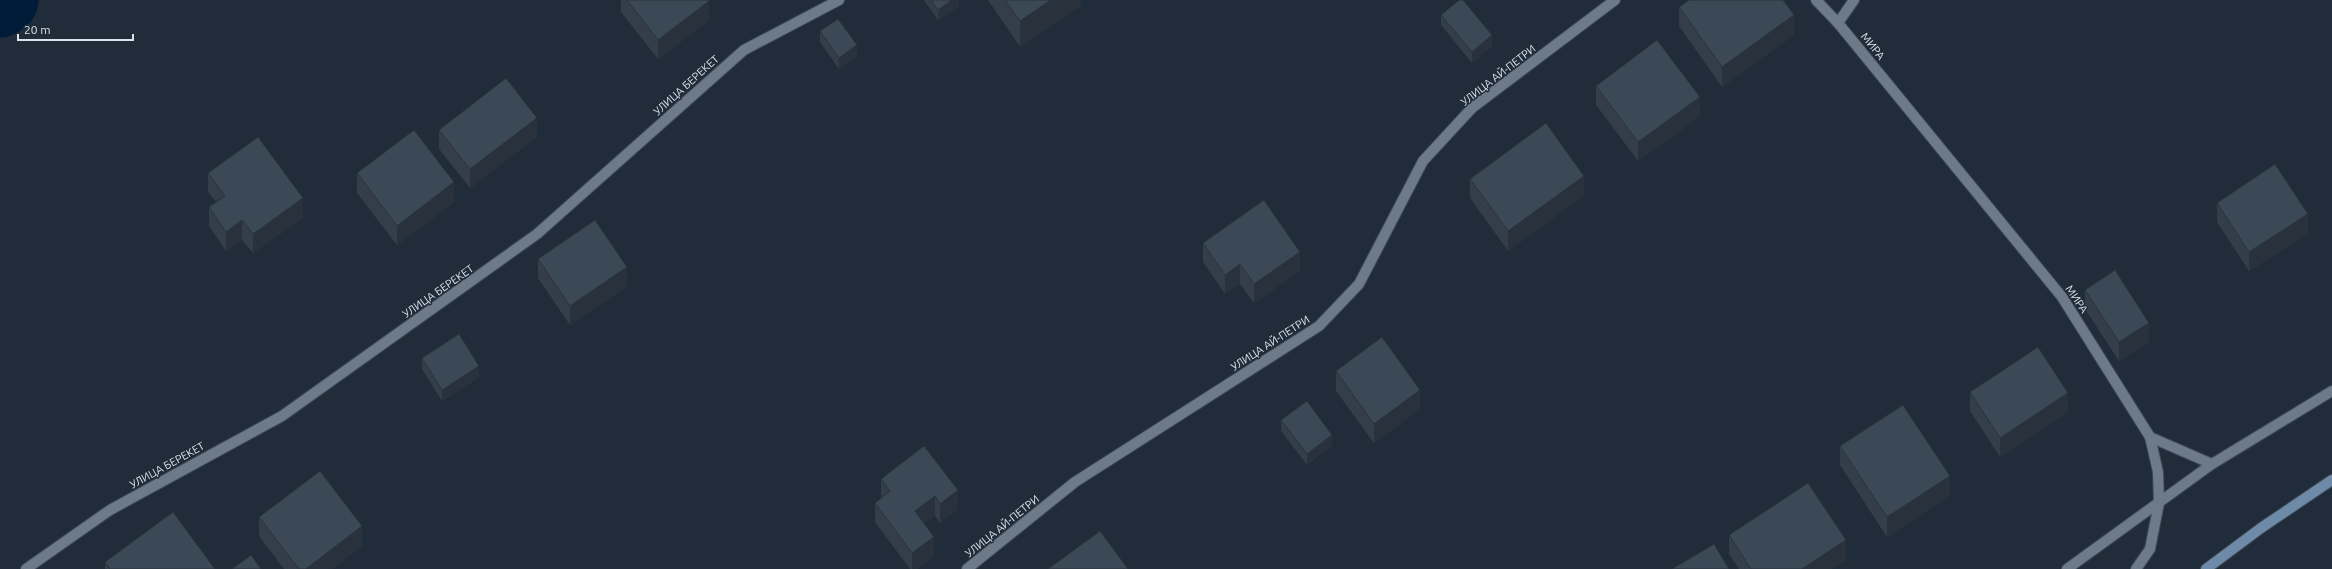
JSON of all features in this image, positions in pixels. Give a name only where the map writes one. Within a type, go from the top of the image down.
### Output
[{"type":"main road","points":[[2206,569],[2261,528],[2332,480]]},
{"type":"street","name":"УЛИЦА БЕРЕКЕТ","points":[[26,569],[110,510],[282,416],[537,234],[744,50],[839,0]]},
{"type":"street","name":"УЛИЦА АЙ-ПЕТРИ","points":[[967,569],[1075,482],[1319,326],[1359,284],[1423,161],[1472,108],[1615,0]]},
{"type":"street","points":[[1816,0],[1838,23]]},
{"type":"street","points":[[1825,0],[1838,23]]},
{"type":"street","points":[[1838,23],[1854,0]]},
{"type":"street","name":"МИРА","points":[[1838,23],[2062,297],[2150,438],[2158,472],[2159,503],[2150,549],[2136,569]]},
{"type":"street","points":[[2067,569],[2212,464],[2332,391]]},
{"type":"street","points":[[2150,438],[2212,464]]},
{"type":"building","points":[[627,0],[708,0],[709,1],[658,40]]},
{"type":"building","points":[[931,0],[952,0],[938,10]]},
{"type":"building","points":[[1005,0],[1051,0],[1020,21]]},
{"type":"building","points":[[1459,0],[1463,0],[1492,35],[1472,52],[1441,15]]},
{"type":"building","points":[[1689,0],[1783,0],[1794,15],[1722,67],[1679,7]]},
{"type":"building","points":[[838,19],[857,45],[839,58],[820,31]]},
{"type":"building","points":[[1657,40],[1700,97],[1638,142],[1596,86]]},
{"type":"building","points":[[506,78],[537,118],[470,169],[439,130]]},
{"type":"building","points":[[1546,123],[1584,176],[1508,231],[1470,179]]},
{"type":"building","points":[[414,130],[454,182],[397,226],[357,173]]},
{"type":"building","points":[[258,137],[303,198],[253,234],[242,220],[226,232],[209,207],[225,196],[208,173]]},
{"type":"building","points":[[2275,164],[2308,214],[2249,252],[2217,203]]},
{"type":"building","points":[[1264,200],[1300,252],[1254,284],[1240,264],[1225,275],[1203,243]]},
{"type":"building","points":[[595,220],[627,267],[570,306],[538,259]]},
{"type":"building","points":[[2115,270],[2149,323],[2119,342],[2085,290]]},
{"type":"building","points":[[459,334],[479,366],[442,390],[422,358]]},
{"type":"building","points":[[1382,337],[1420,390],[1374,424],[1336,371]]},
{"type":"building","points":[[2038,347],[2068,393],[2000,438],[1970,392]]},
{"type":"building","points":[[1307,401],[1332,435],[1307,454],[1281,420]]},
{"type":"building","points":[[1903,405],[1950,476],[1887,517],[1840,446]]},
{"type":"building","points":[[924,446],[958,490],[940,504],[935,496],[915,511],[934,537],[912,553],[875,503],[890,491],[881,479]]},
{"type":"building","points":[[320,471],[362,526],[306,569],[299,569],[259,517]]},
{"type":"building","points":[[1808,483],[1846,540],[1802,569],[1751,569],[1729,535]]},
{"type":"building","points":[[173,512],[215,569],[110,569],[105,562]]},
{"type":"building","points":[[1100,531],[1128,569],[1048,569]]},
{"type":"building","points":[[1714,544],[1729,569],[1672,569]]},
{"type":"building","points":[[251,555],[261,569],[232,569]]},
{"type":"waterway","points":[[0,3],[4,0]]}]
